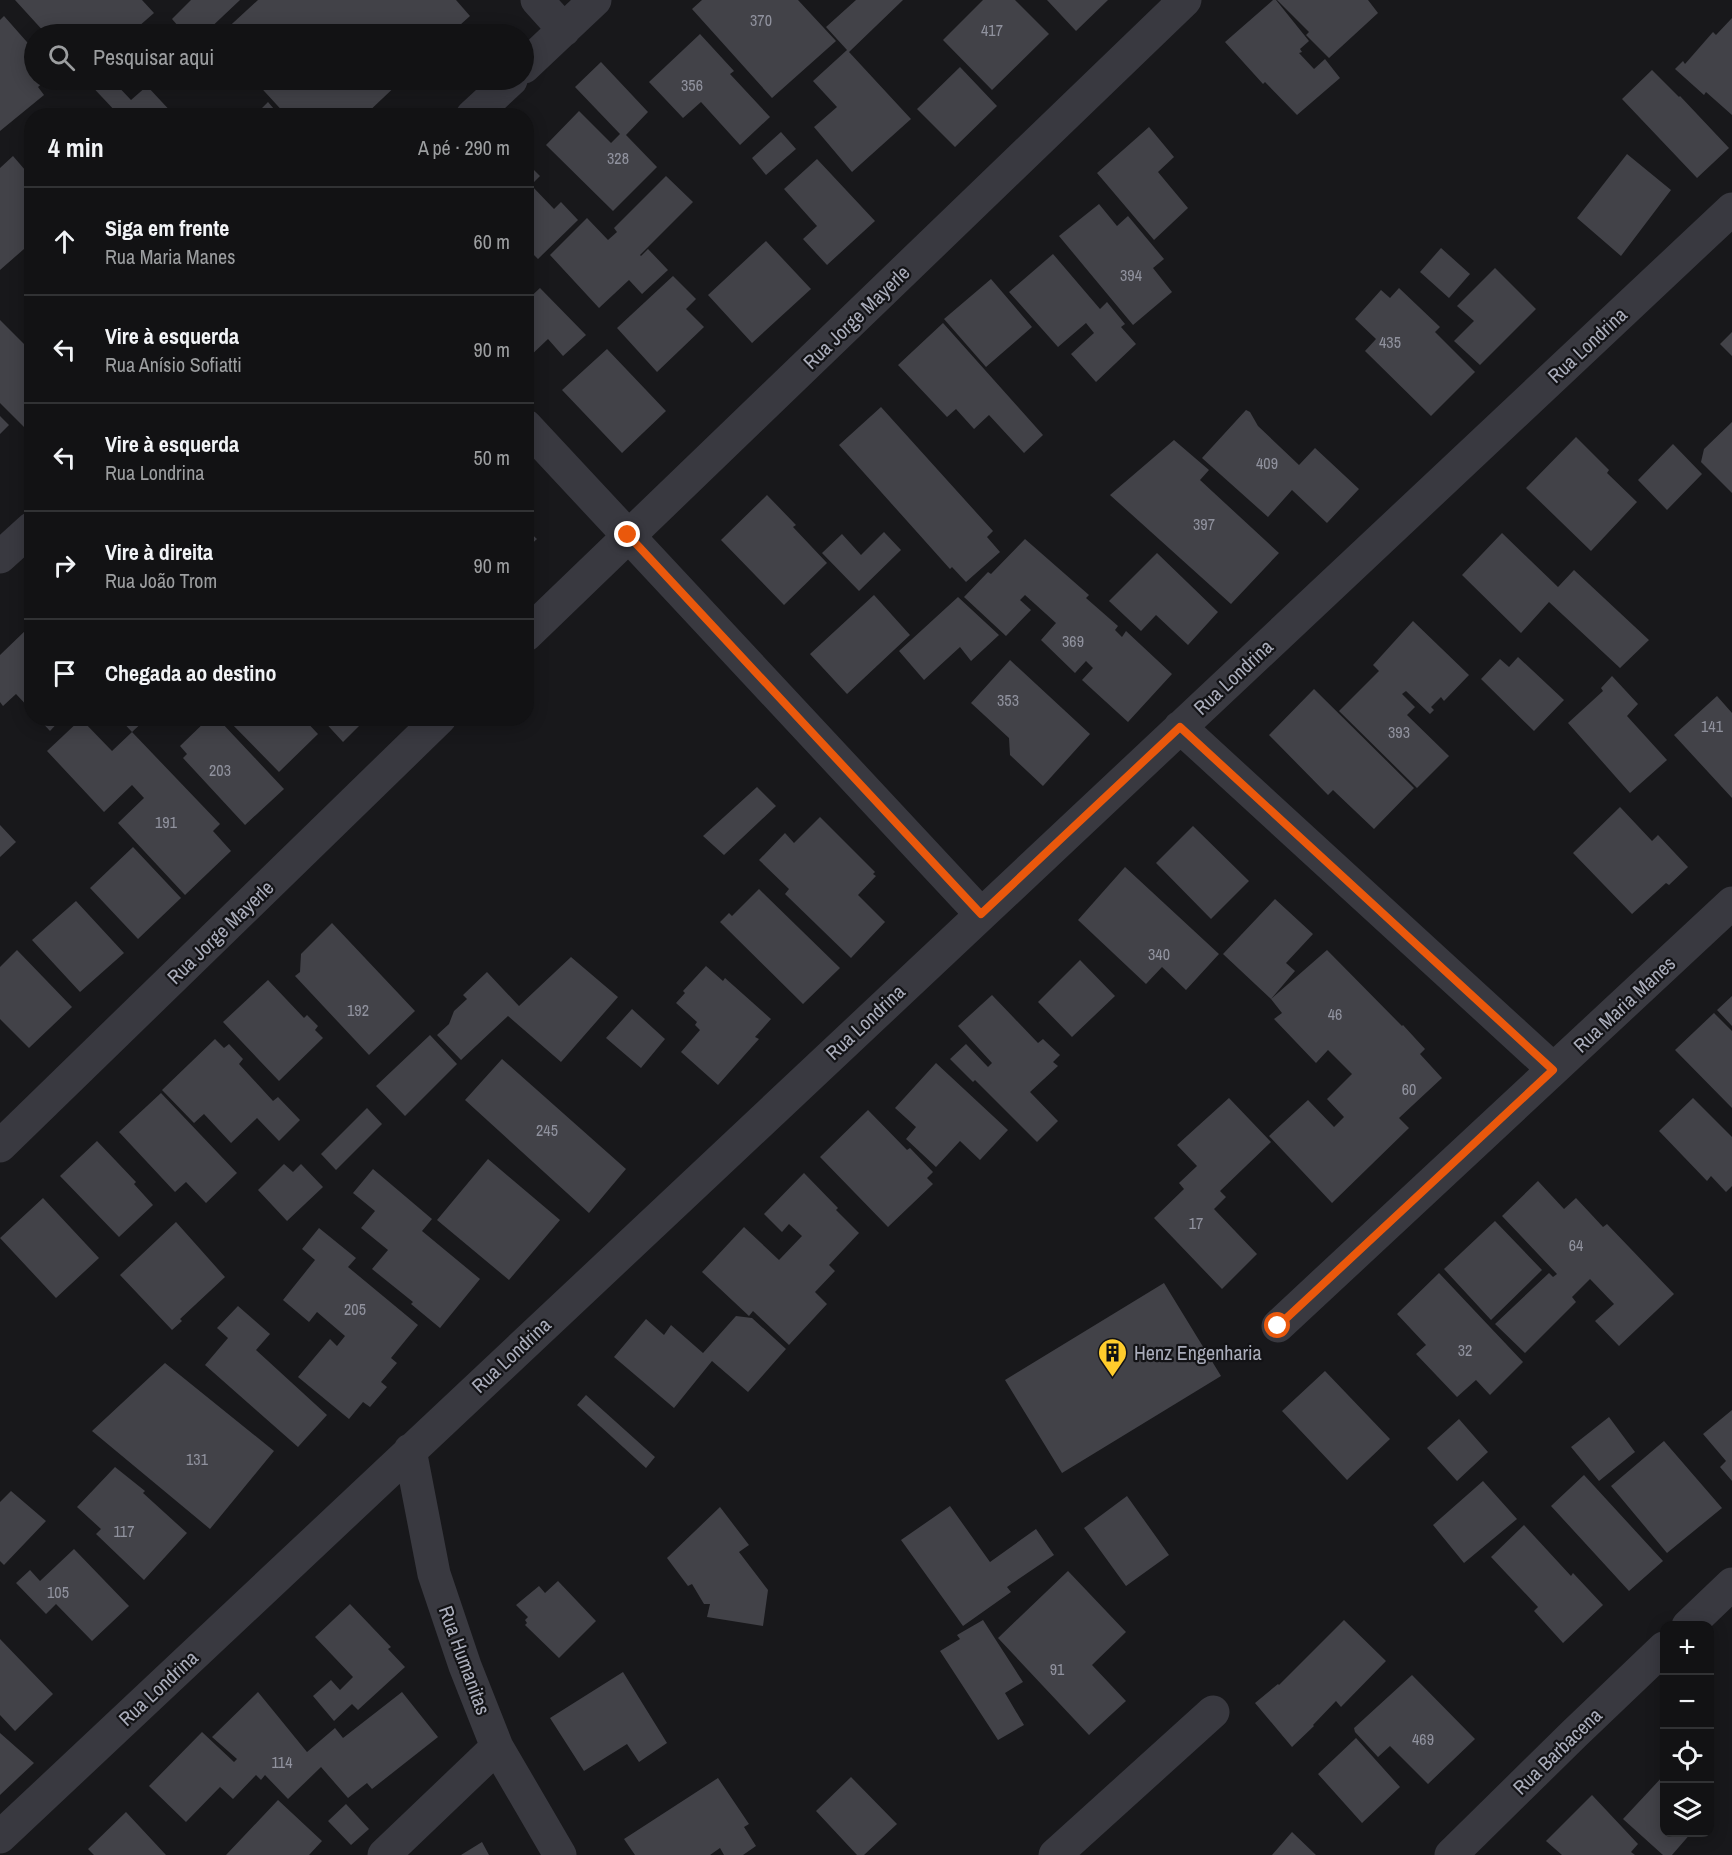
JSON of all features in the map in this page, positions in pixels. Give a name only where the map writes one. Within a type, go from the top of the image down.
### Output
[{"type":"street","points":[[537,0],[564,30]]},
{"type":"street","points":[[534,58],[595,0]]},
{"type":"street","name":"Rua Jorge Mayerle","points":[[534,626],[1185,0]]},
{"type":"street","points":[[481,108],[500,90]]},
{"type":"street","name":"Rua Londrina","points":[[0,1837],[1732,208]]},
{"type":"street","points":[[534,435],[981,914]]},
{"type":"street","points":[[0,557],[24,535]]},
{"type":"street","name":"Rua Jorge Mayerle","points":[[0,1146],[432,726]]},
{"type":"street","points":[[1180,727],[1553,1070]]},
{"type":"street","name":"Rua Maria Manes","points":[[1278,1326],[1732,903]]},
{"type":"street","name":"Rua Humanitas","points":[[410,1450],[434,1574],[465,1666],[497,1747],[560,1855]]},
{"type":"street","points":[[1693,1621],[1732,1584]]},
{"type":"street","name":"Rua Barbacena","points":[[1451,1855],[1660,1653]]},
{"type":"street","points":[[1055,1855],[1213,1712]]},
{"type":"street","points":[[384,1855],[497,1747]]},
{"type":"building","points":[[15,0],[142,0],[154,13],[141,24],[37,24]]},
{"type":"building","points":[[191,0],[240,0],[215,24],[176,24],[172,19]]},
{"type":"building","points":[[258,0],[456,0],[470,16],[461,24],[232,24]]},
{"type":"building","points":[[702,0],[798,0],[836,41],[772,98],[692,9]]},
{"type":"building","points":[[856,0],[903,0],[849,52],[911,119],[852,172],[814,127],[837,107],[813,81],[847,50],[826,27]]},
{"type":"building","points":[[983,0],[1015,0],[1049,34],[992,90],[943,40]]},
{"type":"building","points":[[1047,0],[1108,0],[1076,31]]},
{"type":"building","points":[[1273,0],[1276,0],[1309,41],[1299,53],[1314,69],[1325,59],[1340,78],[1297,115],[1265,82],[1263,84],[1225,42]]},
{"type":"building","points":[[1277,0],[1368,0],[1378,13],[1329,58],[1306,35],[1309,32]]},
{"type":"building","points":[[4,16],[24,39],[24,90],[40,90],[44,95],[28,108],[24,108],[24,111],[0,131],[0,20]]},
{"type":"building","points":[[1732,18],[1732,115],[1706,92],[1704,95],[1675,69],[1683,61],[1685,64],[1713,32],[1716,35]]},
{"type":"building","points":[[700,34],[734,71],[730,74],[770,117],[740,145],[701,102],[683,118],[649,82]]},
{"type":"building","points":[[601,62],[648,112],[626,135],[657,167],[613,211],[546,145],[579,111],[611,143],[620,134],[575,87]]},
{"type":"building","points":[[960,67],[997,106],[955,147],[917,109]]},
{"type":"building","points":[[1652,70],[1729,148],[1697,178],[1622,99]]},
{"type":"building","points":[[95,90],[122,90],[131,100],[142,90],[151,90],[168,108],[112,108]]},
{"type":"building","points":[[263,90],[391,90],[372,108],[280,108]]},
{"type":"building","points":[[268,102],[273,108],[262,108]]},
{"type":"building","points":[[1149,127],[1174,157],[1158,172],[1188,208],[1154,240],[1097,173]]},
{"type":"building","points":[[781,132],[796,149],[766,175],[752,158]]},
{"type":"building","points":[[1627,154],[1671,190],[1621,256],[1577,218]]},
{"type":"building","points":[[13,156],[24,169],[24,249],[0,270],[0,168]]},
{"type":"building","points":[[817,159],[875,221],[827,265],[803,239],[817,226],[784,189]]},
{"type":"building","points":[[534,170],[540,176],[534,182]]},
{"type":"building","points":[[666,176],[693,202],[640,255],[648,249],[668,270],[642,294],[629,280],[599,308],[550,255],[587,218],[608,240],[617,232],[614,228]]},
{"type":"building","points":[[534,188],[554,209],[561,202],[578,220],[538,259],[534,255]]},
{"type":"building","points":[[1099,204],[1117,226],[1128,216],[1164,259],[1153,268],[1172,292],[1133,325],[1059,236]]},
{"type":"building","points":[[766,241],[811,289],[752,343],[708,295]]},
{"type":"building","points":[[1441,248],[1470,274],[1449,298],[1420,272]]},
{"type":"building","points":[[1053,254],[1100,309],[1107,302],[1125,324],[1121,327],[1136,344],[1096,382],[1071,354],[1094,333],[1086,323],[1058,347],[1009,292]]},
{"type":"building","points":[[1495,268],[1536,309],[1480,365],[1454,341],[1474,321],[1457,306]]},
{"type":"building","points":[[673,276],[696,299],[686,309],[704,327],[657,372],[617,328]]},
{"type":"building","points":[[991,279],[1032,327],[986,367],[944,319]]},
{"type":"building","points":[[540,288],[586,335],[563,356],[548,339],[534,352],[534,294]]},
{"type":"building","points":[[1399,288],[1440,327],[1435,332],[1475,372],[1431,416],[1365,351],[1376,339],[1355,319],[1381,290],[1390,298]]},
{"type":"building","points":[[0,320],[24,344],[24,427],[0,403]]},
{"type":"building","points":[[943,323],[1043,435],[1024,453],[989,415],[974,429],[956,409],[947,417],[898,365]]},
{"type":"building","points":[[1732,332],[1732,356],[1720,344]]},
{"type":"building","points":[[607,349],[666,411],[622,453],[562,390]]},
{"type":"building","points":[[881,407],[993,531],[987,537],[1000,552],[966,582],[952,567],[950,569],[839,445]]},
{"type":"building","points":[[1246,410],[1250,412],[1258,426],[1299,465],[1315,448],[1359,489],[1327,523],[1292,490],[1268,517],[1202,458]]},
{"type":"building","points":[[0,416],[9,425],[0,434]]},
{"type":"building","points":[[1732,422],[1732,493],[1701,462],[1704,449]]},
{"type":"building","points":[[1576,437],[1609,470],[1607,473],[1637,502],[1591,551],[1526,488]]},
{"type":"building","points":[[1174,440],[1209,470],[1200,480],[1279,553],[1231,604],[1110,495]]},
{"type":"building","points":[[1673,444],[1702,474],[1667,510],[1638,480]]},
{"type":"building","points":[[767,495],[796,525],[793,527],[827,563],[784,605],[721,540]]},
{"type":"building","points":[[884,532],[901,550],[859,591],[822,553],[842,534],[861,555]]},
{"type":"building","points":[[1502,533],[1558,587],[1574,570],[1649,640],[1620,668],[1549,602],[1521,633],[1462,575]]},
{"type":"building","points":[[1025,539],[1089,595],[1086,598],[1118,626],[1115,630],[1122,637],[1126,631],[1172,674],[1128,722],[1082,680],[1093,668],[1086,661],[1075,673],[1041,640],[1056,623],[1025,595],[1020,600],[1031,610],[1006,636],[964,597],[988,572],[991,574]]},
{"type":"building","points":[[1157,553],[1218,612],[1188,645],[1156,615],[1141,631],[1109,601]]},
{"type":"building","points":[[874,595],[910,635],[847,694],[810,654]]},
{"type":"building","points":[[958,597],[999,635],[971,661],[960,647],[924,680],[899,651]]},
{"type":"building","points":[[1413,621],[1469,675],[1444,701],[1441,697],[1431,707],[1434,710],[1430,714],[1406,691],[1402,694],[1415,707],[1407,715],[1449,756],[1417,788],[1339,711],[1379,671],[1373,665]]},
{"type":"building","points":[[24,632],[24,702],[16,694],[3,706],[0,702],[0,655]]},
{"type":"building","points":[[1518,657],[1564,700],[1534,731],[1481,679],[1500,659],[1509,667]]},
{"type":"building","points":[[1010,660],[1090,734],[1043,786],[1010,755],[1009,738],[971,703]]},
{"type":"building","points":[[1612,676],[1638,704],[1627,716],[1667,760],[1630,793],[1568,723],[1603,691],[1601,688]]},
{"type":"building","points":[[1314,689],[1414,788],[1374,829],[1333,790],[1328,795],[1269,735]]},
{"type":"building","points":[[1717,696],[1732,713],[1732,798],[1674,735]]},
{"type":"building","points":[[45,726],[55,726],[50,731]]},
{"type":"building","points":[[74,726],[88,726],[112,751],[132,732],[220,824],[213,831],[231,851],[185,895],[118,823],[144,798],[132,785],[104,812],[47,751]]},
{"type":"building","points":[[126,726],[138,726],[132,732]]},
{"type":"building","points":[[201,726],[225,726],[284,789],[245,825],[183,758],[187,754],[180,746]]},
{"type":"building","points":[[234,726],[310,726],[318,734],[279,772]]},
{"type":"building","points":[[328,726],[359,726],[343,742]]},
{"type":"building","points":[[757,787],[776,806],[724,855],[703,836]]},
{"type":"building","points":[[1620,807],[1652,841],[1658,835],[1688,867],[1669,885],[1666,883],[1632,914],[1573,853]]},
{"type":"building","points":[[820,817],[875,872],[873,874],[876,876],[858,895],[885,922],[851,958],[785,894],[789,889],[759,860],[785,833],[794,843]]},
{"type":"building","points":[[0,825],[16,842],[0,857]]},
{"type":"building","points":[[1193,826],[1249,881],[1211,919],[1156,863]]},
{"type":"building","points":[[133,847],[181,898],[138,939],[90,888]]},
{"type":"building","points":[[1125,867],[1219,954],[1186,990],[1162,967],[1146,984],[1078,920]]},
{"type":"building","points":[[759,889],[840,968],[803,1004],[720,922],[729,913],[732,916]]},
{"type":"building","points":[[1275,899],[1313,934],[1286,963],[1295,971],[1271,999],[1223,954]]},
{"type":"building","points":[[76,901],[124,953],[80,992],[32,940]]},
{"type":"building","points":[[332,923],[415,1011],[369,1055],[295,976],[300,972],[301,954]]},
{"type":"building","points":[[17,950],[72,1007],[29,1048],[0,1019],[0,967]]},
{"type":"building","points":[[1327,950],[1425,1049],[1420,1054],[1442,1078],[1399,1118],[1409,1128],[1332,1203],[1269,1136],[1308,1100],[1334,1127],[1344,1117],[1327,1099],[1352,1074],[1328,1050],[1316,1063],[1274,1019],[1282,1013],[1271,999]]},
{"type":"building","points":[[571,957],[618,997],[561,1062],[508,1016],[461,1060],[437,1035],[449,1024],[454,1011],[467,999],[463,995],[487,972],[519,1006]]},
{"type":"building","points":[[1080,960],[1115,996],[1072,1037],[1038,1002]]},
{"type":"building","points":[[706,966],[723,981],[725,978],[771,1019],[755,1037],[759,1039],[718,1085],[681,1052],[700,1030],[695,1025],[697,1022],[676,1003],[685,993],[683,991]]},
{"type":"building","points":[[268,980],[304,1018],[307,1015],[318,1026],[315,1030],[323,1038],[279,1081],[223,1022]]},
{"type":"building","points":[[992,995],[1038,1043],[1043,1039],[1060,1055],[1053,1062],[1058,1066],[1030,1092],[1058,1121],[1037,1142],[975,1080],[973,1082],[950,1059],[966,1044],[988,1067],[992,1063],[958,1026]]},
{"type":"building","points":[[1732,996],[1732,1026],[1717,1010]]},
{"type":"building","points":[[632,1009],[665,1039],[641,1068],[606,1038]]},
{"type":"building","points":[[1714,1013],[1732,1031],[1732,1108],[1675,1050]]},
{"type":"building","points":[[430,1035],[457,1064],[405,1116],[376,1086]]},
{"type":"building","points":[[215,1039],[224,1048],[229,1044],[243,1059],[239,1064],[273,1101],[278,1097],[300,1120],[279,1141],[257,1118],[231,1143],[204,1114],[194,1123],[162,1090]]},
{"type":"building","points":[[502,1059],[626,1169],[589,1213],[465,1100]]},
{"type":"building","points":[[936,1063],[1008,1130],[980,1160],[960,1141],[936,1167],[906,1139],[916,1127],[895,1108]]},
{"type":"building","points":[[161,1093],[237,1173],[206,1203],[186,1182],[175,1192],[119,1132]]},
{"type":"building","points":[[1229,1098],[1271,1142],[1220,1191],[1226,1197],[1214,1209],[1257,1254],[1222,1289],[1154,1218],[1184,1189],[1179,1183],[1197,1166],[1177,1145]]},
{"type":"building","points":[[1693,1098],[1732,1137],[1732,1186],[1726,1192],[1711,1176],[1707,1181],[1659,1131]]},
{"type":"building","points":[[367,1108],[382,1124],[336,1170],[321,1154]]},
{"type":"building","points":[[868,1110],[907,1150],[910,1148],[933,1172],[927,1178],[933,1184],[888,1227],[820,1157]]},
{"type":"building","points":[[97,1141],[136,1182],[134,1184],[153,1205],[119,1237],[60,1176]]},
{"type":"building","points":[[488,1159],[560,1220],[509,1280],[437,1220]]},
{"type":"building","points":[[284,1164],[293,1172],[301,1164],[323,1187],[287,1221],[258,1190]]},
{"type":"building","points":[[373,1169],[432,1219],[422,1231],[480,1279],[440,1328],[411,1304],[413,1302],[372,1269],[388,1250],[361,1228],[375,1211],[353,1193]]},
{"type":"building","points":[[804,1173],[859,1233],[829,1265],[835,1271],[815,1292],[827,1304],[789,1345],[753,1311],[749,1316],[702,1272],[744,1227],[779,1260],[802,1236],[789,1224],[782,1232],[764,1214]]},
{"type":"building","points":[[1538,1181],[1564,1209],[1576,1198],[1603,1227],[1607,1224],[1674,1294],[1619,1346],[1595,1321],[1614,1304],[1590,1279],[1572,1297],[1576,1302],[1525,1353],[1495,1324],[1549,1273],[1553,1277],[1557,1274],[1502,1216]]},
{"type":"building","points":[[43,1198],[99,1258],[56,1298],[0,1238]]},
{"type":"building","points":[[1495,1221],[1542,1270],[1491,1320],[1444,1269]]},
{"type":"building","points":[[176,1222],[225,1277],[180,1319],[182,1321],[172,1330],[120,1275]]},
{"type":"building","points":[[319,1228],[356,1258],[348,1267],[418,1325],[391,1358],[397,1363],[381,1382],[387,1387],[370,1407],[363,1402],[349,1419],[298,1377],[330,1339],[337,1346],[345,1336],[317,1312],[309,1322],[283,1300],[315,1260],[302,1249]]},
{"type":"building","points":[[1439,1273],[1523,1362],[1490,1395],[1476,1380],[1457,1397],[1416,1354],[1426,1345],[1397,1314]]},
{"type":"building","name":"Henz Engenharia","points":[[1164,1283],[1221,1376],[1062,1473],[1005,1380]]},
{"type":"building","points":[[238,1306],[270,1334],[256,1350],[327,1415],[298,1447],[205,1365],[228,1338],[217,1328]]},
{"type":"building","points":[[736,1316],[752,1318],[786,1349],[748,1392],[712,1361],[674,1408],[614,1357],[646,1319],[664,1335],[671,1325],[703,1353]]},
{"type":"building","points":[[165,1363],[274,1451],[210,1529],[92,1431]]},
{"type":"building","points":[[1325,1371],[1390,1439],[1347,1480],[1282,1411]]},
{"type":"building","points":[[586,1395],[655,1457],[646,1468],[577,1405]]},
{"type":"building","points":[[1732,1410],[1732,1481],[1720,1467],[1726,1461],[1703,1434]]},
{"type":"building","points":[[1609,1417],[1635,1452],[1599,1481],[1571,1447]]},
{"type":"building","points":[[1459,1419],[1488,1452],[1457,1481],[1427,1448]]},
{"type":"building","points":[[1664,1441],[1722,1508],[1667,1553],[1611,1486]]},
{"type":"building","points":[[115,1467],[145,1491],[143,1493],[187,1533],[144,1580],[96,1534],[101,1529],[77,1507]]},
{"type":"building","points":[[1584,1475],[1663,1561],[1629,1591],[1551,1506]]},
{"type":"building","points":[[1483,1481],[1517,1519],[1464,1563],[1433,1525]]},
{"type":"building","points":[[11,1491],[46,1521],[4,1565],[0,1561],[0,1502]]},
{"type":"building","points":[[1127,1496],[1169,1555],[1126,1586],[1084,1528]]},
{"type":"building","points":[[950,1506],[990,1562],[1036,1529],[1054,1555],[1007,1587],[1011,1592],[963,1626],[901,1540]]},
{"type":"building","points":[[720,1507],[749,1545],[739,1552],[768,1590],[763,1626],[707,1617],[710,1604],[704,1604],[692,1584],[688,1586],[667,1558]]},
{"type":"building","points":[[1524,1525],[1571,1576],[1573,1573],[1603,1605],[1563,1643],[1534,1611],[1538,1607],[1491,1557]]},
{"type":"building","points":[[74,1549],[129,1606],[92,1641],[56,1604],[46,1614],[16,1583],[30,1570],[40,1581]]},
{"type":"building","points":[[1068,1571],[1126,1632],[1092,1665],[1126,1701],[1089,1735],[998,1638]]},
{"type":"building","points":[[558,1581],[596,1621],[559,1658],[525,1625],[528,1617],[516,1605],[539,1586],[545,1593]]},
{"type":"building","points":[[350,1604],[391,1647],[388,1649],[405,1667],[358,1710],[352,1704],[334,1721],[313,1696],[331,1680],[340,1690],[353,1677],[315,1637]]},
{"type":"building","points":[[983,1620],[1023,1682],[1005,1693],[1024,1725],[998,1740],[940,1651],[960,1639],[957,1635]]},
{"type":"building","points":[[1344,1620],[1386,1661],[1341,1707],[1336,1701],[1292,1747],[1255,1703],[1279,1685]]},
{"type":"building","points":[[0,1639],[53,1694],[15,1731],[0,1715]]},
{"type":"building","points":[[623,1672],[667,1743],[639,1762],[627,1744],[584,1771],[550,1718]]},
{"type":"building","points":[[1412,1675],[1475,1739],[1428,1784],[1390,1746],[1378,1757],[1354,1728]]},
{"type":"building","points":[[258,1692],[307,1752],[335,1728],[343,1738],[402,1692],[438,1737],[372,1789],[367,1783],[348,1798],[321,1767],[288,1799],[265,1775],[261,1780],[256,1775],[233,1799],[220,1787],[186,1822],[149,1786],[202,1732],[234,1762],[237,1759],[212,1737]]},
{"type":"building","points":[[0,1733],[34,1763],[0,1795]]},
{"type":"building","points":[[1356,1738],[1400,1787],[1362,1823],[1318,1774]]},
{"type":"building","points":[[851,1777],[897,1824],[864,1855],[857,1855],[816,1811]]},
{"type":"building","points":[[718,1778],[749,1824],[744,1827],[756,1846],[743,1855],[724,1855],[720,1848],[710,1855],[635,1855],[624,1839]]},
{"type":"building","points":[[1660,1779],[1660,1837],[1688,1837],[1672,1855],[1663,1855],[1623,1819]]},
{"type":"building","points":[[1592,1795],[1638,1844],[1631,1852],[1635,1855],[1562,1855],[1546,1841]]},
{"type":"building","points":[[278,1800],[322,1841],[309,1855],[226,1855]]},
{"type":"building","points":[[346,1804],[369,1829],[351,1845],[328,1821]]},
{"type":"building","points":[[126,1812],[166,1855],[94,1855],[88,1849]]},
{"type":"building","points":[[1292,1832],[1316,1855],[1272,1855]]},
{"type":"building","points":[[482,1842],[489,1855],[461,1855]]},
{"type":"place","name":"Henz Engenharia","points":[[1113,1378]]},
{"type":"route","points":[[628,535],[981,914],[1180,727],[1553,1070],[1278,1326]]}]
